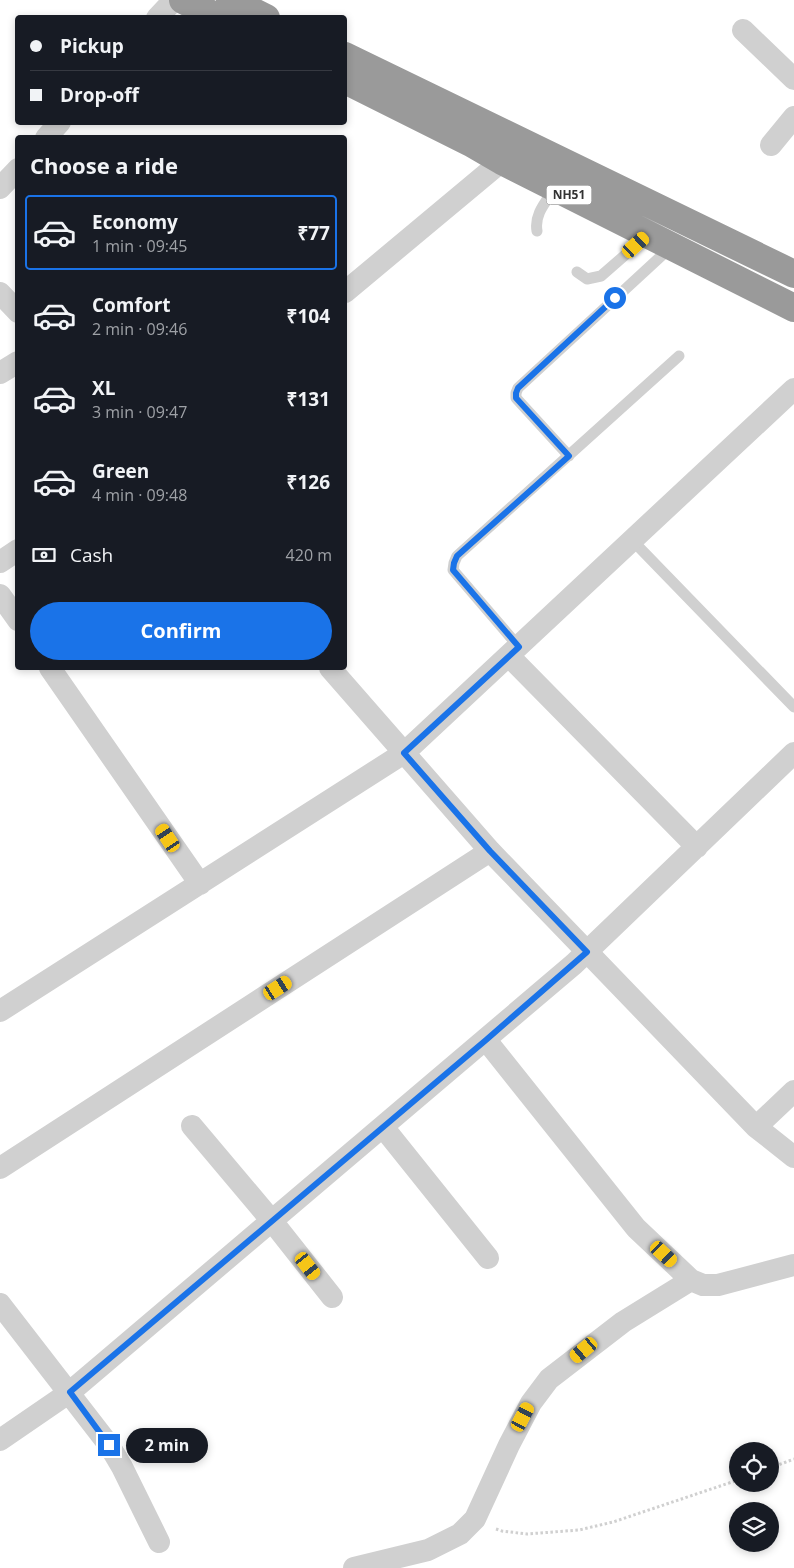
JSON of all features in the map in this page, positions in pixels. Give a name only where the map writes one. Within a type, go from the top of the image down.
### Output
[{"type":"highway","points":[[183,0],[234,6],[258,15]]},
{"type":"highway","name":"NH51","points":[[347,57],[794,274]]},
{"type":"highway","name":"NH51","points":[[347,81],[794,308]]},
{"type":"street","points":[[161,15],[174,0]]},
{"type":"street","points":[[743,30],[794,79]]},
{"type":"street","points":[[771,146],[794,117]]},
{"type":"street","points":[[347,290],[502,161]]},
{"type":"street","points":[[0,188],[15,172]]},
{"type":"street","points":[[0,293],[15,309]]},
{"type":"street","points":[[0,373],[15,364]]},
{"type":"street","points":[[0,1010],[404,753],[794,389]]},
{"type":"street","points":[[0,562],[15,552]]},
{"type":"street","points":[[0,595],[15,616]]},
{"type":"street","points":[[514,651],[697,847]]},
{"type":"street","points":[[51,670],[200,884]]},
{"type":"street","points":[[332,670],[490,851],[756,1127],[794,1157]]},
{"type":"street","points":[[0,1440],[70,1392],[486,1040],[587,952],[794,752]]},
{"type":"street","points":[[0,1168],[490,851]]},
{"type":"street","points":[[486,1040],[636,1228],[692,1280],[703,1285],[718,1285],[794,1265]]},
{"type":"street","points":[[756,1127],[794,1091]]},
{"type":"street","points":[[192,1126],[272,1221],[332,1297]]},
{"type":"street","points":[[383,1127],[488,1258]]},
{"type":"street","points":[[354,1568],[428,1550],[460,1534],[475,1519],[509,1445],[531,1403],[549,1379],[622,1322],[692,1280]]},
{"type":"street","points":[[0,1304],[70,1392],[109,1445],[159,1542]]},
{"type":"lane","points":[[537,231],[538,215],[555,188]]},
{"type":"lane","points":[[577,272],[587,279],[602,276],[659,241]]},
{"type":"lane","points":[[569,456],[516,398],[518,388],[659,241]]},
{"type":"lane","points":[[514,651],[453,570],[457,556],[679,356]]},
{"type":"lane","points":[[632,540],[794,706]]},
{"type":"path","points":[[779,1465],[794,1459]]},
{"type":"path","points":[[475,1519],[502,1531],[527,1534],[579,1530],[613,1522],[729,1483]]},
{"type":"route","points":[[109,1445],[70,1392],[486,1040],[587,952],[490,851],[404,753],[519,647],[453,570],[454,563],[457,556],[569,456],[516,398],[516,393],[518,388],[615,298]]}]
